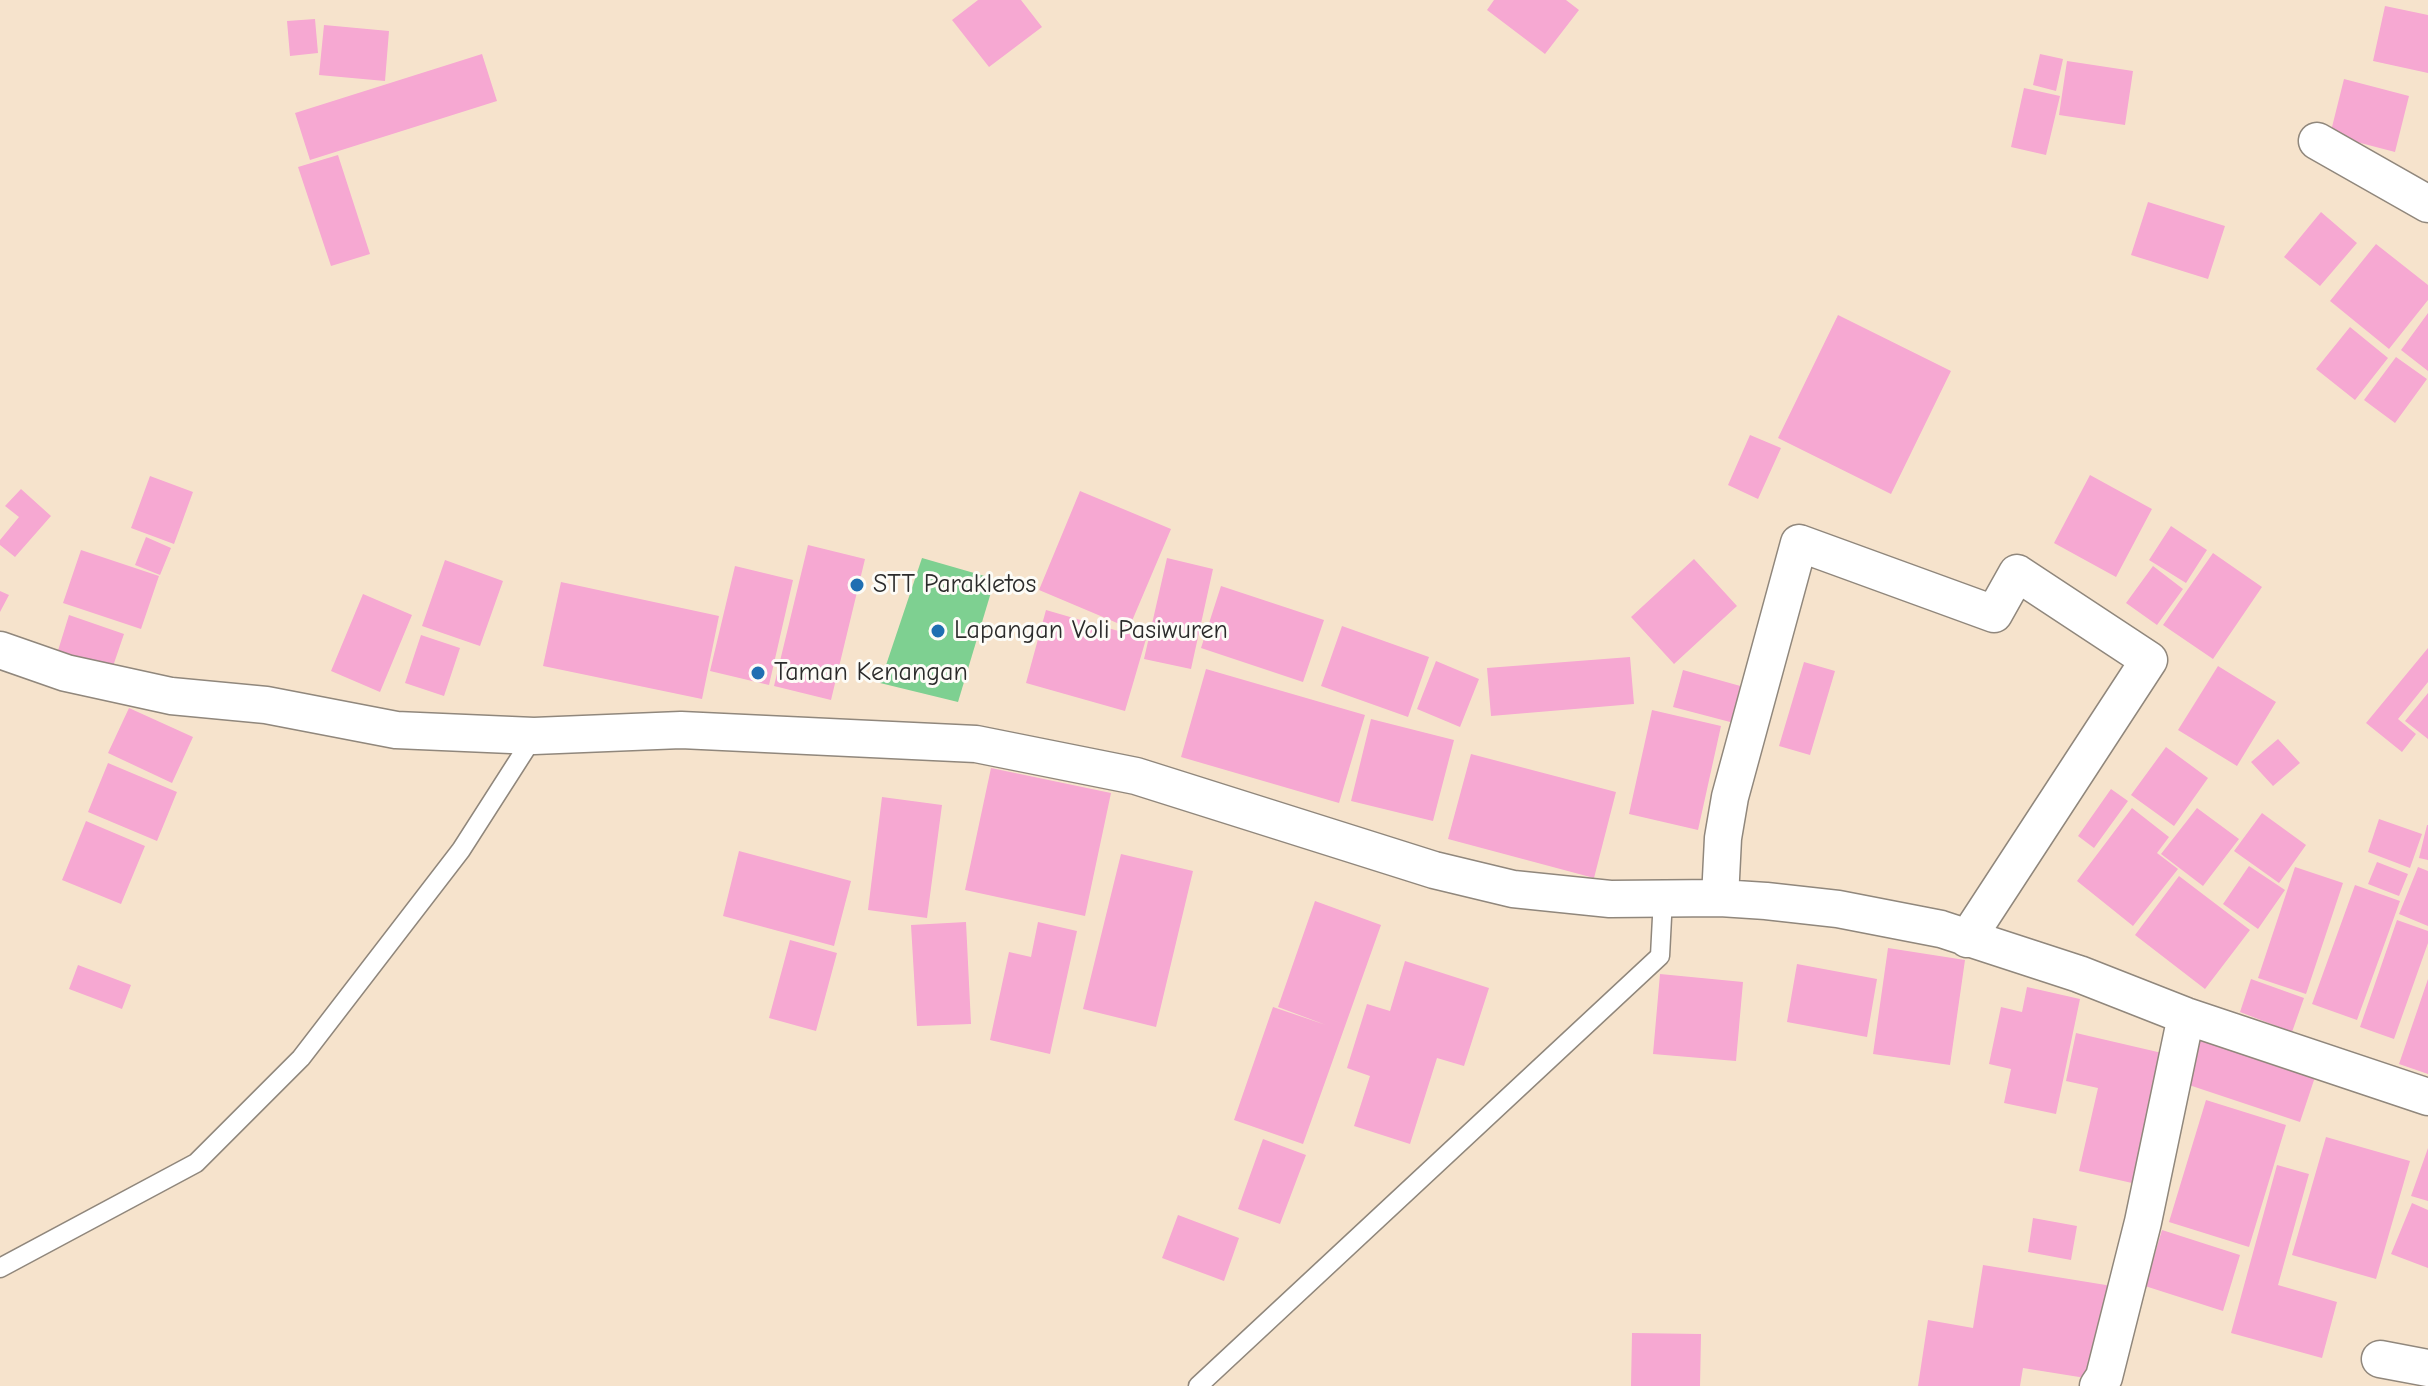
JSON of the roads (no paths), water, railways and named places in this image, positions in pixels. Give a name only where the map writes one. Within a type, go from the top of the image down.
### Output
[{"type":"street","points":[[2317,141],[2428,204]]},
{"type":"street","points":[[1720,898],[1723,838],[1730,797],[1799,543],[1994,614],[2017,573],[2149,660],[1967,939]]},
{"type":"street","points":[[0,650],[66,673],[171,696],[266,705],[396,730],[534,736],[681,730],[976,744],[1136,776],[1434,870],[1513,889],[1610,899],[1720,898],[1838,909],[1941,929],[2079,974],[2186,1016],[2428,1097]]},
{"type":"street","points":[[2098,1386],[2104,1377],[2143,1222],[2186,1016]]},
{"type":"street","points":[[2380,1359],[2428,1368]]},
{"type":"lane","points":[[0,1268],[196,1163],[301,1058],[461,850],[534,736]]},
{"type":"lane","points":[[1198,1386],[1660,956],[1663,898]]},
{"type":"place","name":"STT Parakletos","points":[[857,585]]},
{"type":"place","name":"Lapangan Voli Pasiwuren","points":[[938,631]]},
{"type":"place","name":"Taman Kenangan","points":[[758,673]]}]
